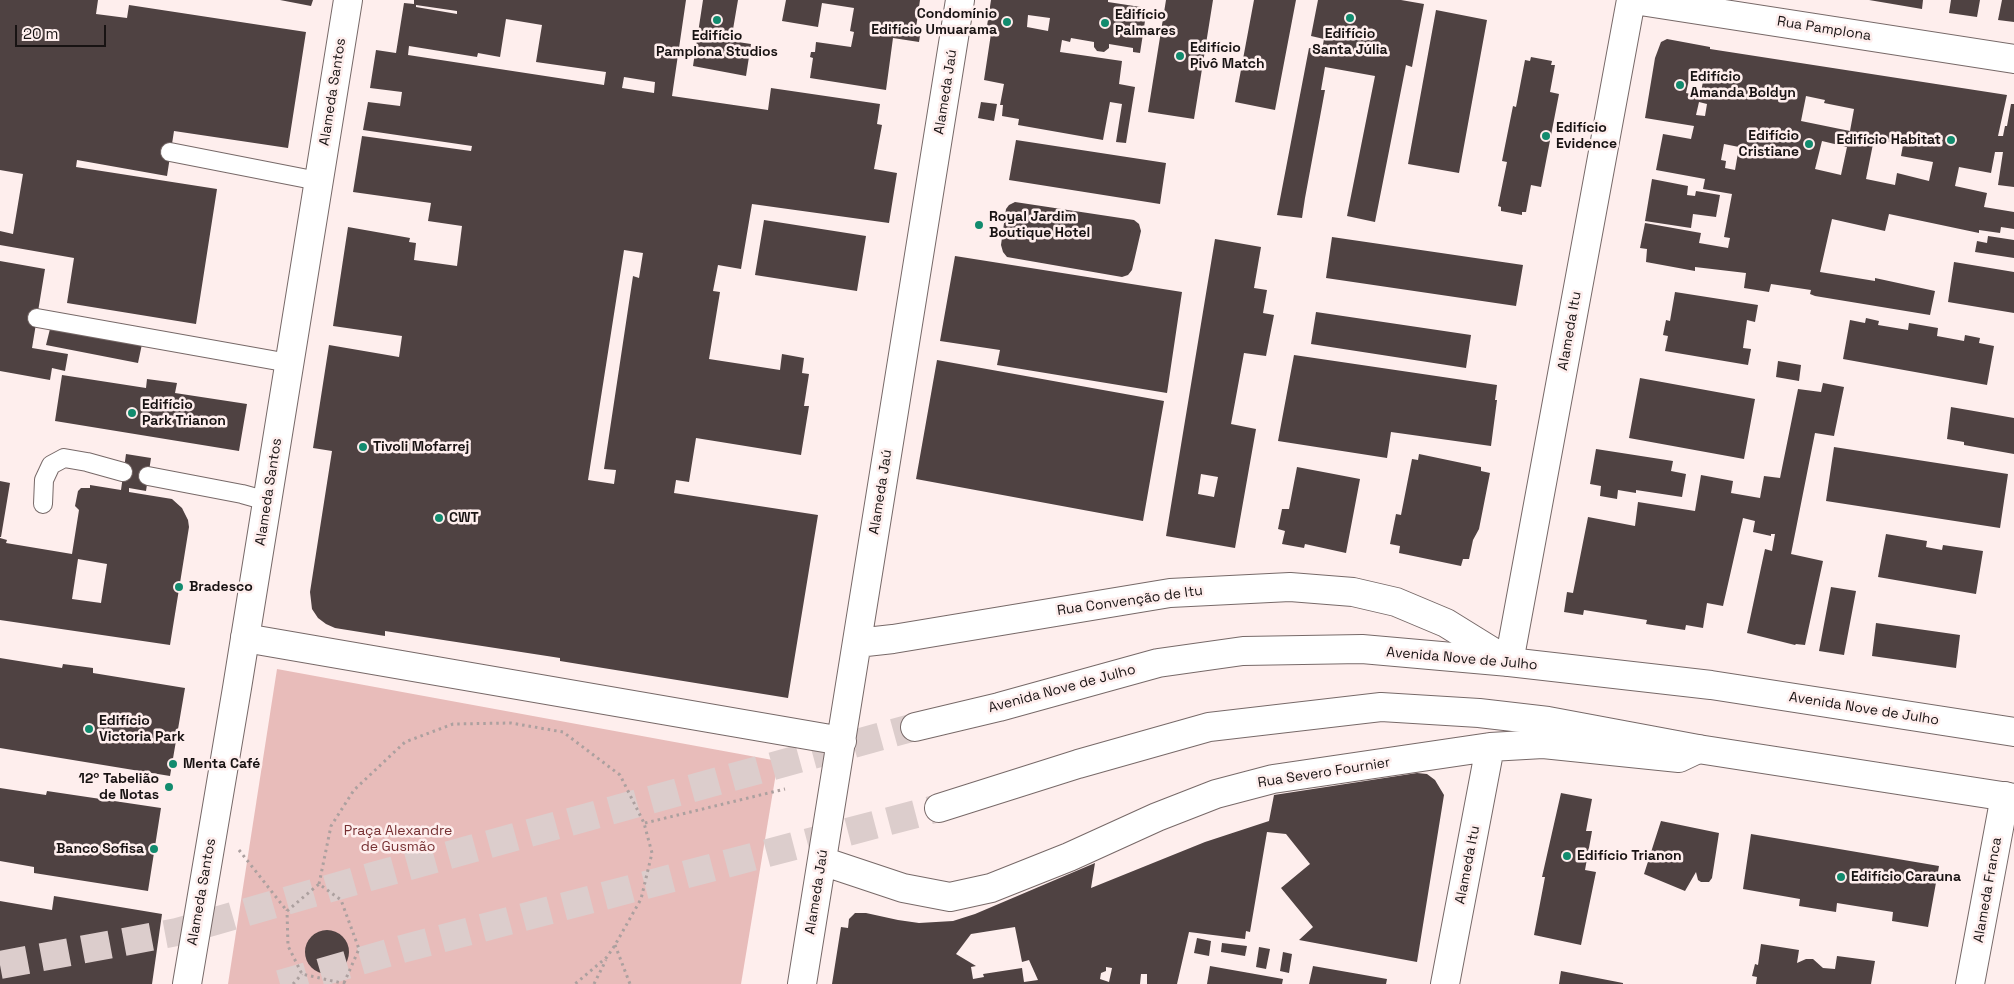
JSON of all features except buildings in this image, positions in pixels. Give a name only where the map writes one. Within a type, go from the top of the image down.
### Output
[{"type":"street","name":"Alameda Santos","points":[[186,984],[245,638],[348,0]]},
{"type":"street","name":"Alameda Jaú","points":[[802,984],[960,0]]},
{"type":"street","name":"Rua Pamplona","points":[[1633,0],[2014,59]]},
{"type":"street","name":"Alameda Itu","points":[[1509,662],[1633,0]]},
{"type":"street","name":"Rua Convenção de Itu","points":[[857,643],[892,639],[1170,593],[1290,587],[1353,592],[1396,602],[1446,623],[1509,662]]},
{"type":"street","points":[[245,638],[842,742]]},
{"type":"street","name":"Avenida Nove de Julho","points":[[915,728],[1158,663],[1243,651],[1362,649],[1509,662],[1711,686],[2014,732]]},
{"type":"street","points":[[939,808],[1078,764],[1209,727],[1381,707],[1479,713],[1548,721],[1698,749],[2009,797]]},
{"type":"street","name":"Rua Severo Fournier","points":[[822,861],[903,888],[950,897],[992,888],[1157,816],[1216,794],[1273,779],[1490,747],[1543,744],[1679,758],[1698,749]]},
{"type":"street","name":"Alameda Itu","points":[[1446,984],[1490,747]]},
{"type":"street","name":"Alameda Franca","points":[[1970,984],[2009,797]]},
{"type":"lane","points":[[170,152],[318,181]]},
{"type":"lane","points":[[37,318],[290,363]]},
{"type":"lane","points":[[43,504],[44,480],[51,465],[64,458],[123,472]]},
{"type":"lane","points":[[148,476],[267,501]]},
{"type":"path","points":[[287,911],[319,884],[331,826],[354,790],[404,742],[453,724],[511,723],[563,732],[620,775],[644,823],[652,853],[640,899],[594,984]]},
{"type":"path","points":[[644,823],[785,789]]},
{"type":"path","points":[[238,848],[287,911],[288,946],[302,974]]},
{"type":"path","points":[[302,974],[345,984],[359,950],[341,900],[319,884]]},
{"type":"path","points":[[615,944],[630,984]]},
{"type":"path","points":[[575,984],[607,957]]},
{"type":"path","points":[[293,984],[302,974]]},
{"type":"green space","name":"Praça Alexandre de Gusmão","points":[[277,669],[778,761],[741,984],[228,984]]},
{"type":"tunnel","points":[[0,965],[177,932],[915,727]]},
{"type":"tunnel","points":[[280,984],[402,949],[939,808]]},
{"type":"place","name":"Edifício Santa Júlia","points":[[1350,18]]},
{"type":"place","name":"Edifício Pamplona Studios","points":[[717,20]]},
{"type":"place","name":"Condomínio Edifício Umuarama","points":[[1007,22]]},
{"type":"place","name":"Edifício Palmares","points":[[1105,23]]},
{"type":"place","name":"Edifício Pivô Match","points":[[1180,56]]},
{"type":"place","name":"Edifício Amanda Boldyn","points":[[1680,85]]},
{"type":"place","name":"Edifício Evidence","points":[[1546,136]]},
{"type":"place","name":"Edifício Habitat","points":[[1951,140]]},
{"type":"place","name":"Edifício Cristiane","points":[[1809,144]]},
{"type":"place","name":"Royal Jardim Boutique Hotel","points":[[979,225]]},
{"type":"place","name":"Edifício Park Trianon","points":[[132,413]]},
{"type":"place","name":"Tivoli Mofarrej","points":[[363,447]]},
{"type":"place","name":"CWT","points":[[439,518]]},
{"type":"place","name":"Bradesco","points":[[179,587]]},
{"type":"place","name":"Edifício Victoria Park","points":[[89,729]]},
{"type":"place","name":"Menta Café","points":[[173,764]]},
{"type":"place","name":"12º Tabelião de Notas","points":[[169,787]]},
{"type":"place","name":"Banco Sofisa","points":[[154,849]]},
{"type":"place","name":"Edifício Trianon","points":[[1567,856]]},
{"type":"place","name":"Edifício Carauna","points":[[1841,877]]}]
